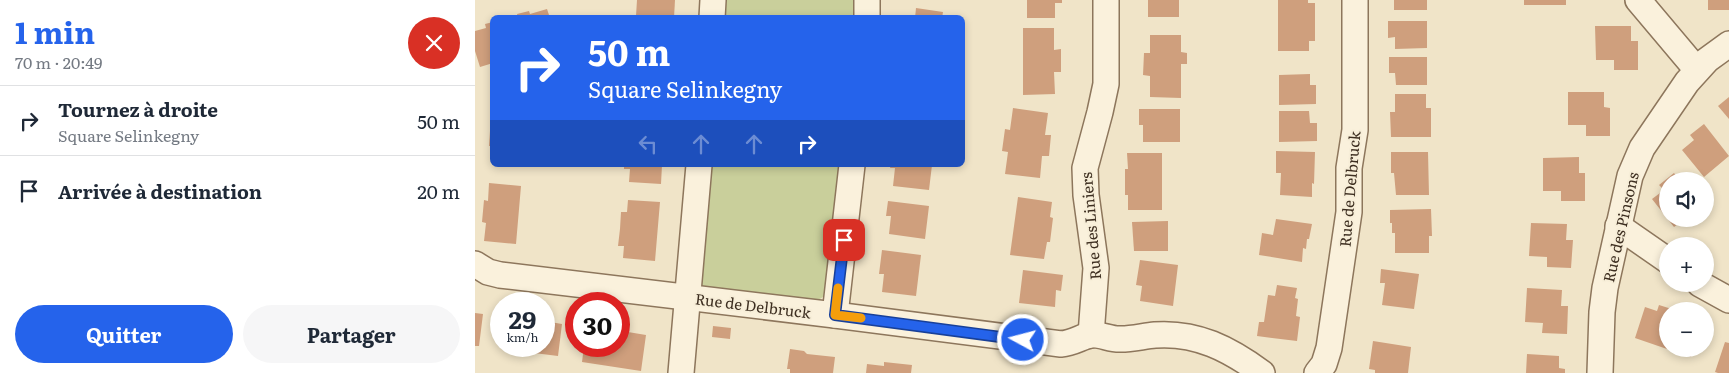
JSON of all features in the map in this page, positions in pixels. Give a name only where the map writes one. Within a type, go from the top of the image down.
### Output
[{"type":"street","points":[[712,15],[713,0]]},
{"type":"street","points":[[867,0],[867,15]]},
{"type":"street","name":"Rue des Liniers","points":[[1091,335],[1096,268],[1085,195],[1085,168],[1106,84],[1106,0]]},
{"type":"street","name":"Rue de Delbruck","points":[[1317,373],[1324,364],[1329,348],[1349,212],[1349,168],[1355,130],[1355,0]]},
{"type":"street","points":[[1638,0],[1697,70]]},
{"type":"street","name":"Rue des Pinsons","points":[[1600,373],[1603,301],[1630,176],[1642,148],[1687,82],[1697,70],[1729,44]]},
{"type":"street","points":[[681,373],[699,167]]},
{"type":"street","points":[[835,315],[853,167]]},
{"type":"street","points":[[1618,226],[1659,254]]},
{"type":"street","name":"Rue de Delbruck","points":[[475,264],[488,272],[500,275],[1061,344],[1072,343],[1091,335],[1119,340],[1163,334],[1194,339],[1228,350],[1262,373]]},
{"type":"street","points":[[1714,292],[1729,300]]},
{"type":"green space","points":[[721,0],[856,0],[857,15],[719,15]]},
{"type":"green space","points":[[705,167],[844,167],[828,294],[813,303],[703,288],[695,272]]},
{"type":"building","points":[[637,0],[675,0],[674,15],[636,15]]},
{"type":"building","points":[[1027,0],[1062,0],[1062,3],[1055,3],[1055,18],[1027,18]]},
{"type":"building","points":[[1148,0],[1179,0],[1179,17],[1148,17]]},
{"type":"building","points":[[1278,0],[1308,0],[1308,3],[1315,3],[1315,41],[1309,41],[1309,51],[1278,51]]},
{"type":"building","points":[[1394,0],[1427,0],[1427,10],[1394,10]]},
{"type":"building","points":[[1524,0],[1566,0],[1566,5],[1524,5]]},
{"type":"building","points":[[1708,0],[1729,0],[1729,10],[1708,10]]},
{"type":"building","points":[[916,8],[943,12],[942,15],[915,15]]},
{"type":"building","points":[[547,9],[549,15],[517,14],[529,11],[530,14]]},
{"type":"building","points":[[1388,21],[1427,21],[1427,48],[1395,49],[1395,37],[1388,38]]},
{"type":"building","points":[[490,23],[490,64],[480,67],[475,51],[475,31],[486,28],[485,24]]},
{"type":"building","points":[[1595,26],[1631,26],[1631,41],[1638,41],[1638,70],[1614,70],[1614,60],[1596,60]]},
{"type":"building","points":[[1023,28],[1054,28],[1054,50],[1061,49],[1061,72],[1054,72],[1055,94],[1023,95]]},
{"type":"building","points":[[1150,35],[1181,35],[1181,52],[1187,53],[1187,64],[1181,64],[1181,98],[1150,97],[1150,76],[1143,75],[1144,53],[1150,53]]},
{"type":"building","points":[[1389,57],[1427,57],[1427,85],[1396,85],[1395,73],[1389,73]]},
{"type":"building","points":[[1310,74],[1310,85],[1316,85],[1316,104],[1279,105],[1279,75]]},
{"type":"building","points":[[1568,92],[1604,92],[1604,107],[1610,108],[1610,136],[1586,136],[1586,125],[1568,125]]},
{"type":"building","points":[[1395,94],[1426,94],[1426,108],[1431,108],[1431,137],[1391,137],[1390,112],[1395,112]]},
{"type":"building","points":[[1729,97],[1729,119],[1718,106]]},
{"type":"building","points":[[1013,108],[1048,113],[1045,135],[1051,135],[1049,156],[1042,156],[1040,178],[1005,174],[1008,152],[1002,151],[1005,129],[1010,130]]},
{"type":"building","points":[[1139,109],[1180,109],[1180,142],[1143,142],[1143,125],[1139,125]]},
{"type":"building","points":[[1279,111],[1309,111],[1310,123],[1317,123],[1317,141],[1279,142]]},
{"type":"building","points":[[1704,124],[1729,156],[1710,172],[1700,172],[1682,150],[1694,140],[1690,135]]},
{"type":"building","points":[[1276,151],[1315,152],[1312,197],[1280,195],[1281,173],[1276,173]]},
{"type":"building","points":[[1391,152],[1428,152],[1429,195],[1396,195],[1394,173],[1391,173]]},
{"type":"building","points":[[1127,153],[1162,153],[1162,210],[1128,210],[1128,195],[1125,195],[1125,169],[1128,169]]},
{"type":"building","points":[[1579,157],[1579,173],[1585,173],[1585,201],[1561,201],[1561,191],[1543,191],[1543,158]]},
{"type":"building","points":[[624,167],[662,167],[661,184],[629,182],[630,169],[624,169]]},
{"type":"building","points":[[932,167],[929,190],[893,186],[895,168],[890,168]]},
{"type":"building","points":[[489,183],[521,186],[516,244],[484,241],[486,223],[482,222],[484,200],[488,201]]},
{"type":"building","points":[[1659,194],[1659,208],[1652,199]]},
{"type":"building","points":[[1018,197],[1052,202],[1050,217],[1053,218],[1050,242],[1047,242],[1044,259],[1010,255]]},
{"type":"building","points":[[628,200],[660,202],[655,261],[623,258],[624,246],[618,246],[621,212],[627,212]]},
{"type":"building","points":[[888,201],[929,206],[925,239],[889,234],[891,216],[886,216]]},
{"type":"building","points":[[1431,209],[1432,236],[1429,236],[1429,253],[1395,253],[1395,233],[1392,233],[1390,210]]},
{"type":"building","points":[[1276,219],[1312,224],[1306,249],[1303,248],[1302,262],[1259,255],[1262,233],[1273,235]]},
{"type":"building","points":[[1168,221],[1168,251],[1134,251],[1132,222]]},
{"type":"building","points":[[1531,223],[1567,224],[1566,240],[1573,240],[1571,268],[1547,267],[1547,257],[1529,256]]},
{"type":"building","points":[[882,250],[921,255],[916,296],[882,292],[884,274],[879,274]]},
{"type":"building","points":[[1140,260],[1178,265],[1173,306],[1140,301],[1142,286],[1136,285]]},
{"type":"building","points":[[1381,269],[1419,274],[1414,309],[1382,305],[1385,283],[1380,283]]},
{"type":"building","points":[[1023,270],[1063,275],[1061,291],[1056,290],[1055,307],[1019,303]]},
{"type":"building","points":[[1277,285],[1297,288],[1295,298],[1298,299],[1296,316],[1300,317],[1297,341],[1257,336],[1259,322],[1264,322],[1268,295],[1275,296]]},
{"type":"building","points":[[1527,288],[1562,290],[1561,306],[1568,306],[1567,334],[1542,333],[1543,323],[1525,322]]},
{"type":"building","points":[[1659,305],[1659,346],[1635,338],[1645,307],[1657,311]]},
{"type":"building","points":[[475,313],[483,314],[479,346],[475,346]]},
{"type":"building","points":[[555,323],[562,324],[558,356],[555,356]]},
{"type":"building","points":[[713,326],[731,328],[730,339],[712,337]]},
{"type":"building","points":[[630,332],[646,335],[641,371],[582,362],[583,357],[630,357]]},
{"type":"building","points":[[1373,341],[1411,347],[1408,373],[1375,373],[1375,370],[1369,369]]},
{"type":"building","points":[[1725,342],[1729,343],[1729,373],[1718,373],[1715,372]]},
{"type":"building","points":[[790,349],[804,351],[807,354],[835,357],[833,373],[790,373],[790,369],[787,369]]},
{"type":"building","points":[[1527,354],[1559,356],[1559,368],[1565,369],[1565,373],[1526,373]]},
{"type":"building","points":[[884,362],[912,365],[911,373],[866,373],[867,364],[884,366]]},
{"type":"slow traffic","points":[[838,288],[835,315],[861,318]]},
{"type":"route","points":[[844,240],[835,315],[1023,340]]}]
